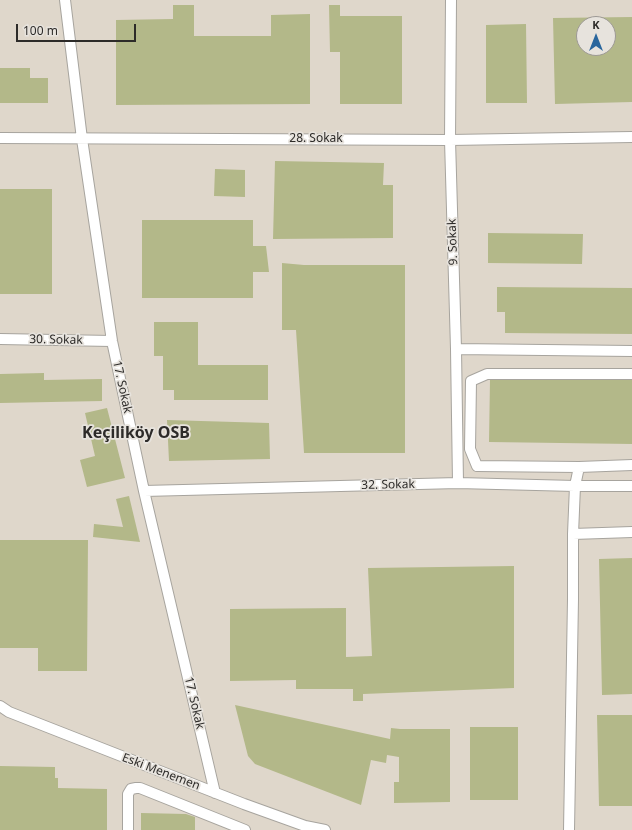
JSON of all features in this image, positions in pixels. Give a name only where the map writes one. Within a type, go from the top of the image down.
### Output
[{"type":"street","name":"17. Sokak","points":[[65,0],[82,138],[112,341],[144,491],[215,793]]},
{"type":"street","name":"9. Sokak","points":[[451,0],[450,140],[458,483]]},
{"type":"street","name":"28. Sokak","points":[[0,138],[450,140],[632,137]]},
{"type":"street","name":"30. Sokak","points":[[0,339],[112,341]]},
{"type":"street","points":[[456,349],[632,351]]},
{"type":"street","points":[[632,374],[487,374],[471,381],[470,449],[476,466],[579,467],[632,465]]},
{"type":"street","points":[[569,830],[573,534],[575,486],[579,467]]},
{"type":"street","name":"32. Sokak","points":[[144,491],[458,483],[632,486]]},
{"type":"street","points":[[573,534],[632,532]]},
{"type":"street","name":"Eski Menemen","points":[[0,706],[9,712],[215,793],[305,826],[326,830]]},
{"type":"street","points":[[128,830],[128,794],[129,790],[136,788],[140,788],[245,830]]},
{"type":"shaded area","points":[[0,0],[632,0],[632,830],[0,830]]},
{"type":"building","points":[[173,5],[194,5],[194,36],[271,36],[271,15],[310,14],[310,104],[116,105],[116,20],[173,19]]},
{"type":"building","points":[[329,5],[340,5],[340,16],[402,16],[402,104],[340,104],[340,52],[330,52]]},
{"type":"building","points":[[616,17],[632,17],[632,102],[555,104],[553,18],[576,18],[576,56],[616,56]]},
{"type":"building","points":[[526,24],[527,103],[486,103],[486,25]]},
{"type":"building","points":[[0,68],[30,68],[30,78],[48,78],[48,103],[0,103]]},
{"type":"building","points":[[275,161],[384,163],[383,185],[393,185],[393,238],[273,239]]},
{"type":"building","points":[[215,169],[245,170],[245,197],[214,196]]},
{"type":"building","points":[[0,189],[52,189],[52,294],[0,294]]},
{"type":"building","points":[[142,220],[253,220],[253,246],[266,246],[269,272],[253,272],[253,298],[142,298]]},
{"type":"building","points":[[488,233],[583,234],[582,264],[488,263]]},
{"type":"building","points":[[282,263],[304,265],[405,265],[405,453],[304,453],[296,330],[282,330]]},
{"type":"building","points":[[497,287],[632,288],[632,334],[505,333],[505,312],[497,312]]},
{"type":"building","points":[[154,322],[198,322],[198,365],[268,365],[268,400],[174,400],[174,390],[163,390],[163,356],[154,356]]},
{"type":"building","points":[[44,373],[44,380],[102,379],[102,401],[0,403],[0,374]]},
{"type":"building","points":[[490,380],[632,380],[632,444],[489,442]]},
{"type":"building","points":[[107,408],[125,478],[87,487],[80,460],[95,456],[85,413]]},
{"type":"building","points":[[167,420],[269,423],[270,459],[169,461]]},
{"type":"building","points":[[129,496],[140,542],[93,537],[94,524],[123,527],[116,499]]},
{"type":"building","points":[[0,540],[88,540],[87,671],[38,671],[38,648],[0,648]]},
{"type":"building","points":[[632,558],[632,694],[602,695],[599,559]]},
{"type":"building","points":[[514,566],[514,688],[363,694],[363,701],[353,701],[353,689],[296,689],[296,680],[230,681],[230,609],[346,608],[346,657],[372,656],[368,568]]},
{"type":"building","points":[[235,705],[390,739],[391,728],[450,729],[450,802],[394,803],[394,782],[399,782],[399,757],[387,755],[386,763],[371,760],[361,805],[255,764],[248,756]]},
{"type":"building","points":[[597,715],[632,715],[632,806],[599,806]]},
{"type":"building","points":[[470,727],[518,727],[518,800],[470,800]]},
{"type":"building","points":[[0,766],[55,767],[55,778],[58,778],[58,788],[107,789],[107,830],[0,830]]},
{"type":"building","points":[[141,813],[186,814],[195,817],[195,830],[141,830]]},
{"type":"district","name":"Keçiliköy OSB","points":[[136,433]]}]
